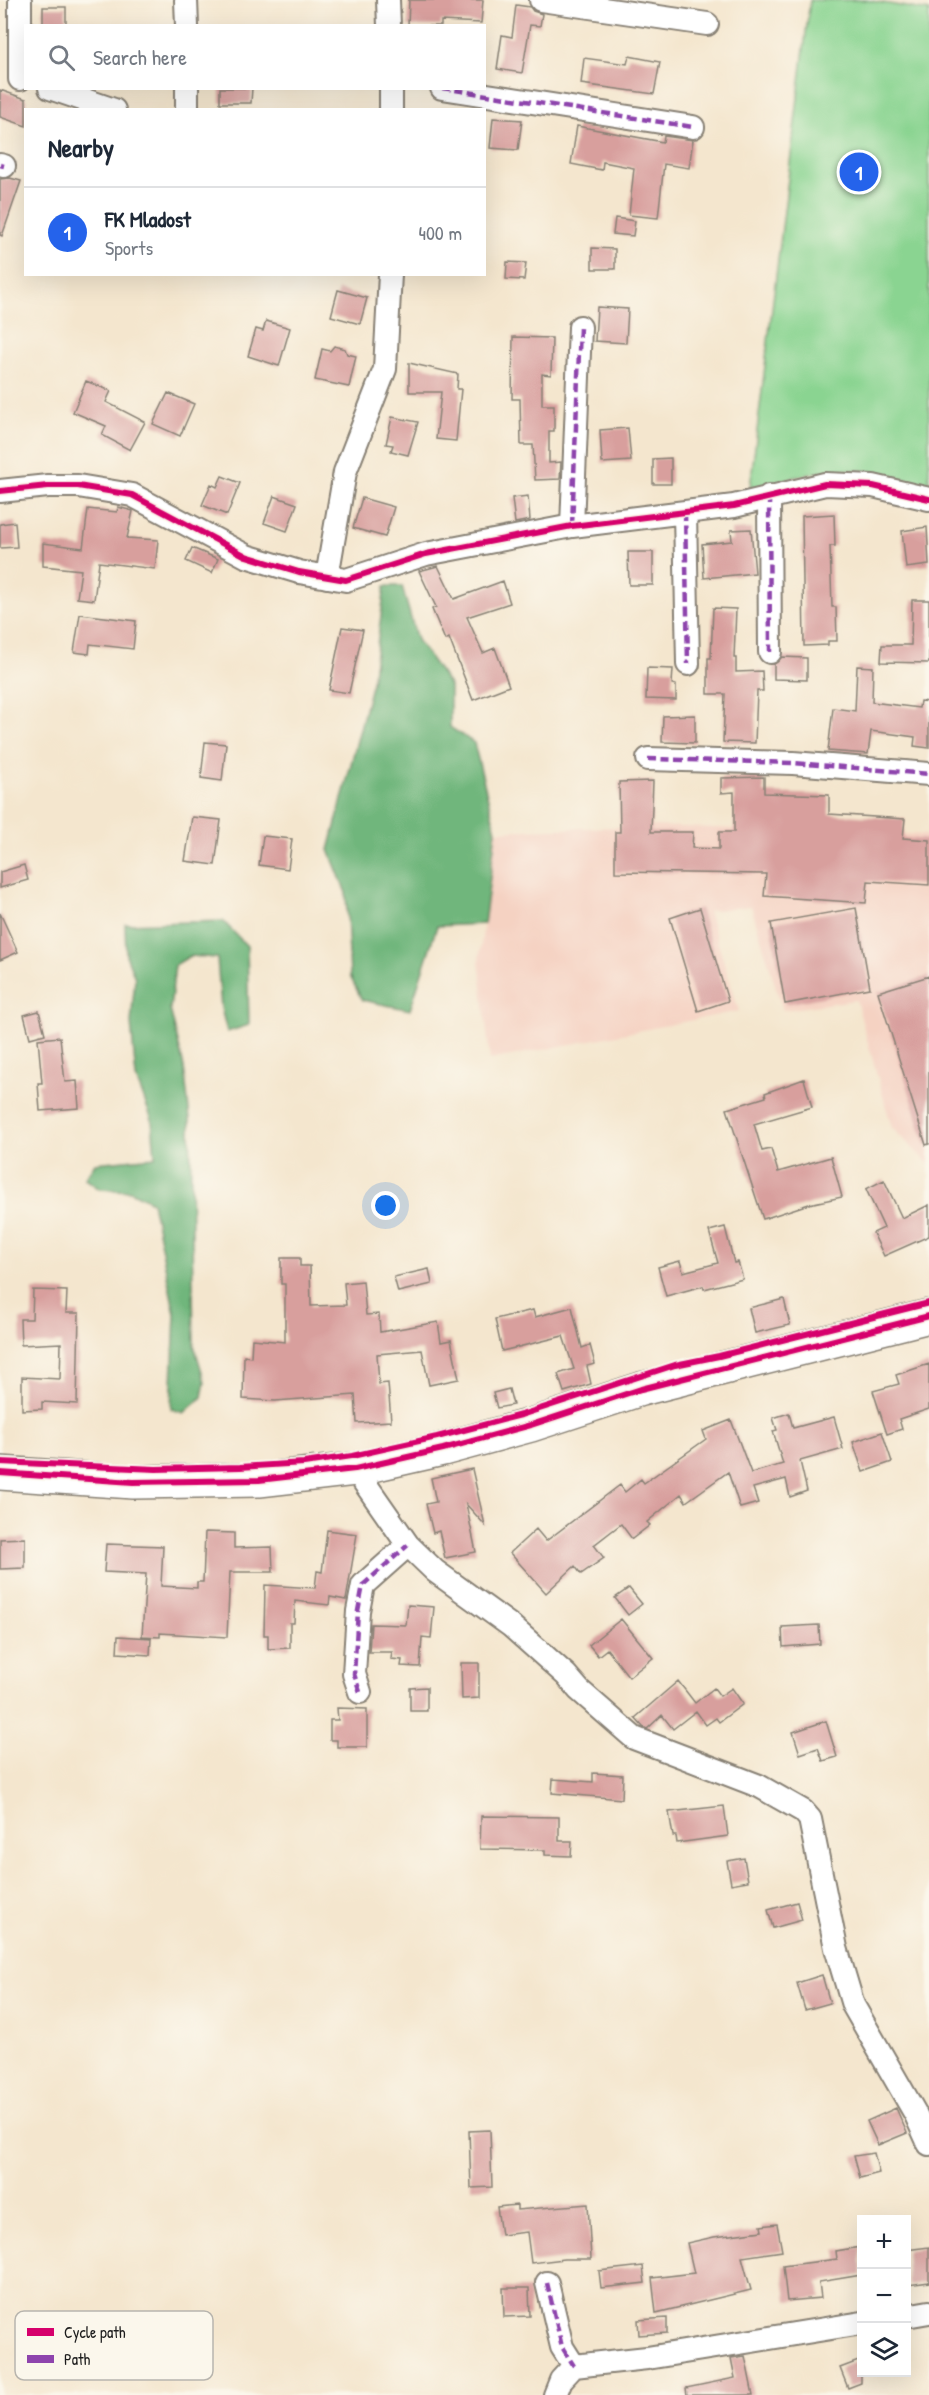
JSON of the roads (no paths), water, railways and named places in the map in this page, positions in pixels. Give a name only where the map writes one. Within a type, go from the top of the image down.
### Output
[{"type":"main road","points":[[0,1473],[133,1482],[259,1480],[355,1469],[443,1449],[531,1425],[641,1389],[929,1316]]},
{"type":"street","points":[[15,77],[20,0]]},
{"type":"street","points":[[186,0],[186,24]]},
{"type":"street","points":[[388,0],[389,24]]},
{"type":"street","points":[[541,0],[707,24]]},
{"type":"street","points":[[56,90],[108,108]]},
{"type":"street","points":[[187,90],[187,108]]},
{"type":"street","points":[[391,90],[391,108]]},
{"type":"street","points":[[455,90],[693,127]]},
{"type":"street","points":[[327,577],[345,472],[385,369],[390,276]]},
{"type":"street","points":[[572,526],[580,327]]},
{"type":"street","points":[[0,491],[48,486],[78,486],[132,495],[246,556],[299,572],[346,580],[426,554],[572,526],[734,506],[825,484],[873,486],[929,499]]},
{"type":"street","points":[[769,496],[770,652]]},
{"type":"street","points":[[685,512],[688,664]]},
{"type":"street","points":[[648,759],[816,765],[929,774]]},
{"type":"street","points":[[355,1469],[408,1545],[435,1571],[511,1626],[634,1738],[759,1786],[803,1811],[810,1819],[836,1948],[853,2005],[915,2113],[929,2144]]},
{"type":"street","points":[[360,1692],[354,1674],[358,1611],[363,1585],[408,1545]]},
{"type":"street","points":[[547,2283],[562,2347],[574,2366]]},
{"type":"street","points":[[911,2315],[929,2312]]},
{"type":"street","points":[[555,2395],[561,2380],[574,2366],[647,2358],[857,2324]]},
{"type":"place","name":"FK Mladost","points":[[859,172]]}]
